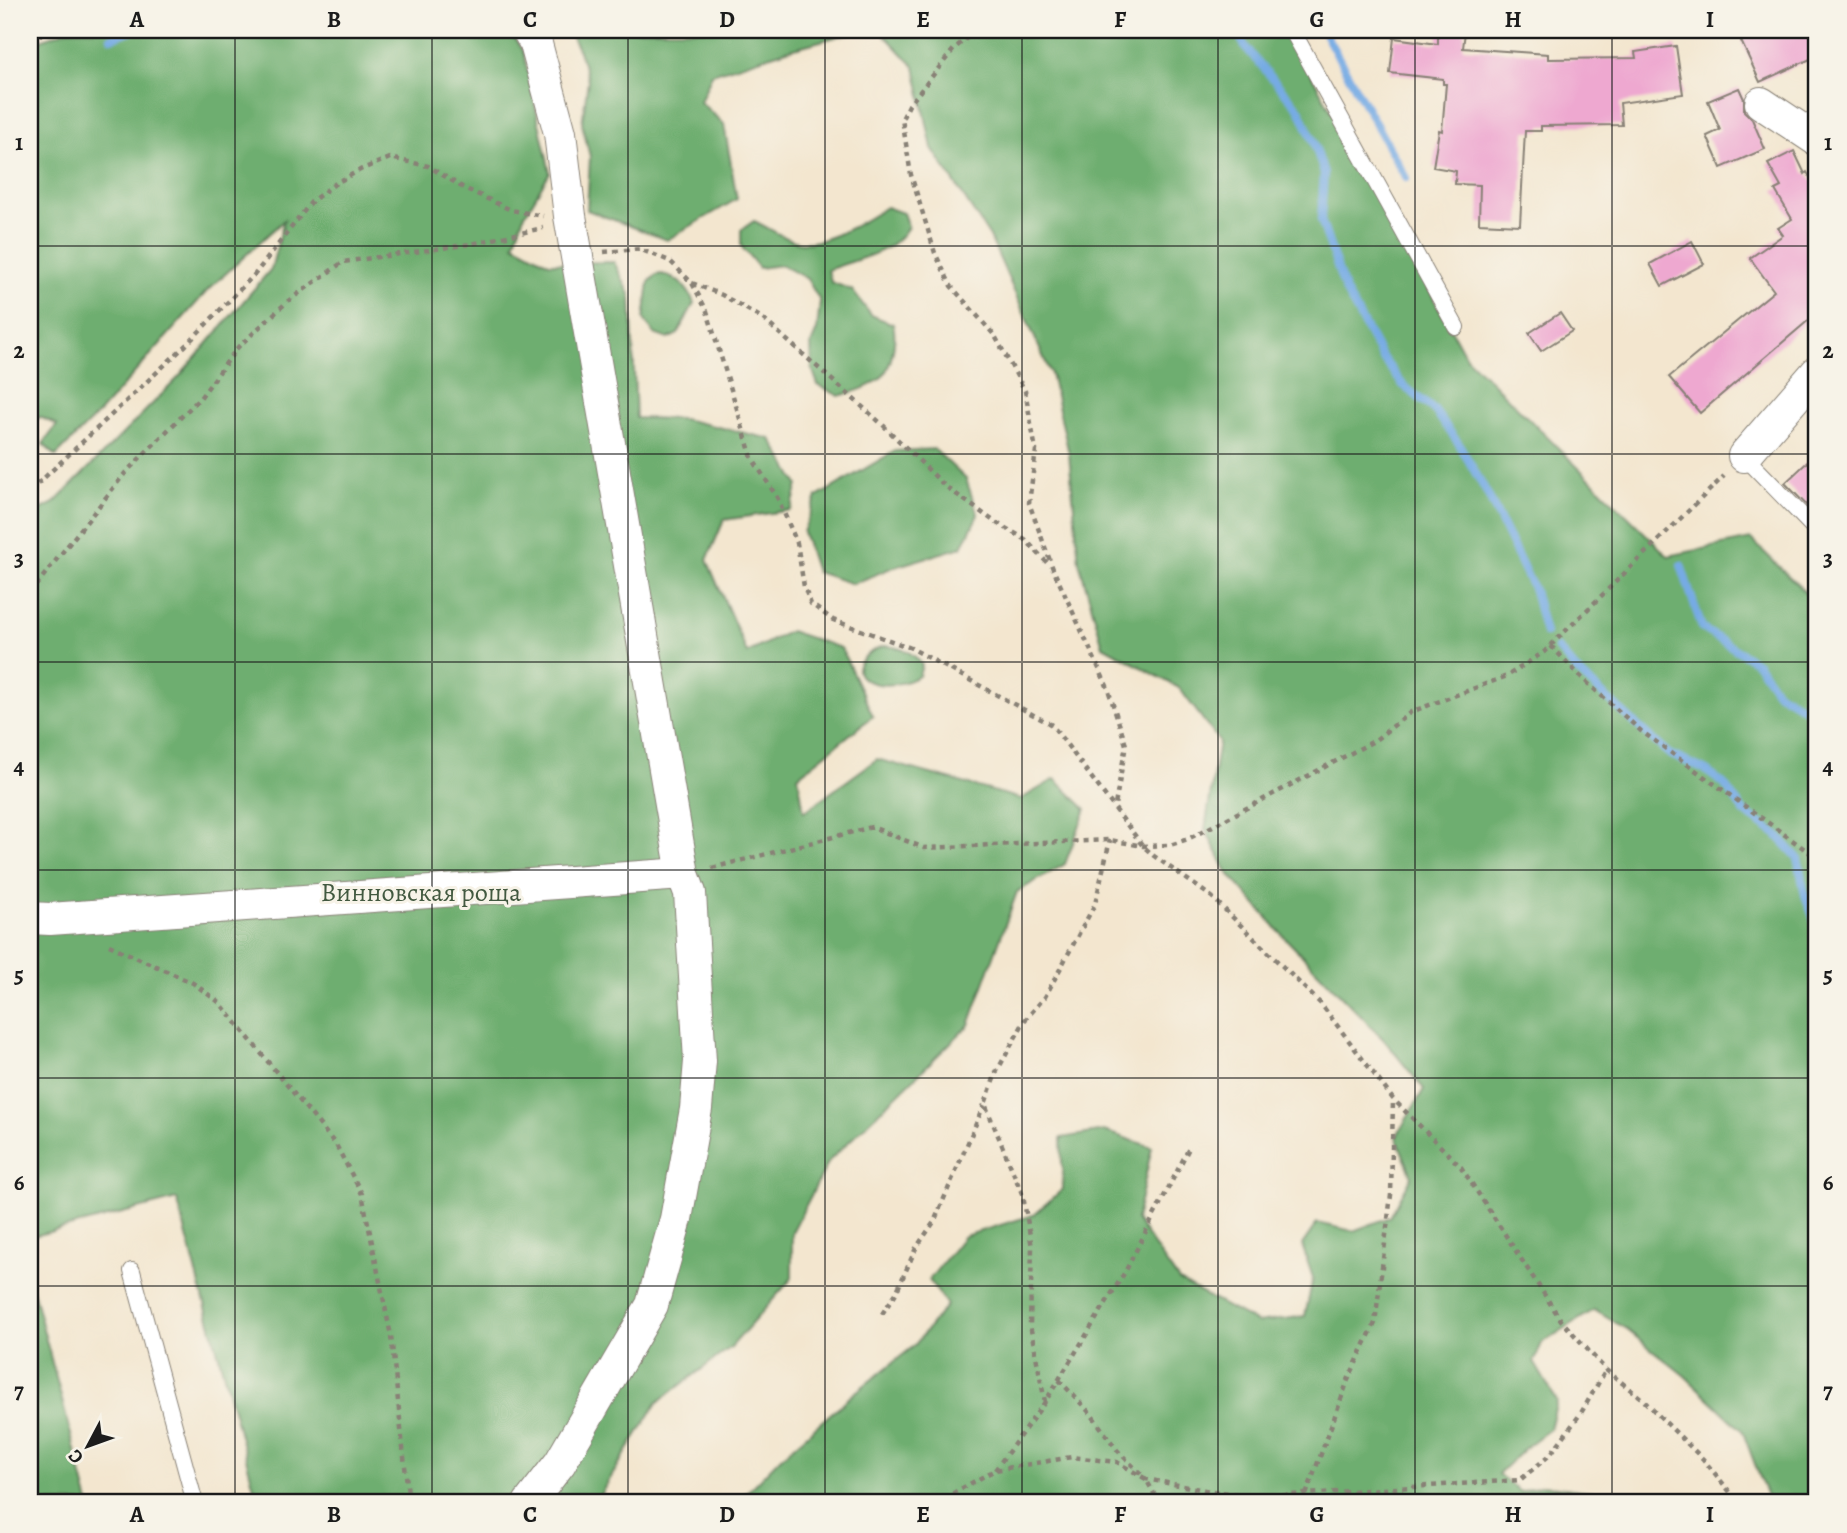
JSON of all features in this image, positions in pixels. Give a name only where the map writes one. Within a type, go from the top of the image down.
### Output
[{"type":"street","points":[[528,30],[536,44],[560,134],[571,222],[684,874],[690,893],[700,1060],[696,1109],[676,1219],[652,1305],[560,1463],[529,1503]]},
{"type":"street","points":[[1762,103],[1817,141]]},
{"type":"street","points":[[1744,456],[1817,372]]},
{"type":"street","points":[[30,918],[63,918],[684,874]]},
{"type":"lane","points":[[1292,30],[1456,327]]},
{"type":"lane","points":[[1744,456],[1817,531]]},
{"type":"lane","points":[[132,1271],[195,1503]]},
{"type":"path","points":[[30,39],[53,30]]},
{"type":"path","points":[[976,30],[954,49],[909,105],[902,119],[911,175],[935,253],[951,286],[995,336],[1024,391],[1036,450],[1029,503],[1053,569],[1107,686],[1126,746],[1115,806]]},
{"type":"path","points":[[30,491],[186,345],[255,274],[312,201],[336,183],[362,169],[390,158],[428,166],[462,187],[511,210],[571,222]]},
{"type":"path","points":[[30,593],[126,472],[200,398],[238,347],[288,301],[343,262],[471,244],[571,222]]},
{"type":"path","points":[[577,255],[639,249],[670,261],[692,283],[707,311],[752,458],[778,499],[797,543],[804,587],[811,604],[833,620],[911,648],[1052,724],[1143,846],[1212,897],[1321,1004],[1393,1099],[1461,1167],[1561,1320],[1606,1370],[1641,1398],[1685,1442],[1739,1503]]},
{"type":"path","points":[[692,283],[722,295],[762,318],[883,425],[945,486],[995,522],[1025,539],[1053,569]]},
{"type":"path","points":[[684,874],[872,827],[924,848],[1111,840],[1143,846],[1170,845],[1188,839],[1374,741],[1411,712],[1507,676],[1530,662],[1550,646],[1744,456]]},
{"type":"path","points":[[1550,646],[1640,732],[1817,858]]},
{"type":"path","points":[[882,1314],[896,1293],[916,1248],[934,1222],[996,1073],[1025,1020],[1045,997],[1095,905],[1111,840]]},
{"type":"path","points":[[97,940],[193,983],[220,1003],[336,1145],[362,1194],[389,1323],[409,1503]]},
{"type":"path","points":[[1301,1503],[1348,1380],[1375,1323],[1391,1195],[1393,1099]]},
{"type":"path","points":[[985,1104],[1023,1196],[1032,1247],[1030,1325],[1045,1402]]},
{"type":"path","points":[[995,1470],[1045,1402],[1125,1272],[1189,1147]]},
{"type":"path","points":[[934,1503],[995,1470],[1072,1457],[1117,1462],[1146,1479],[1205,1490],[1259,1496],[1520,1479],[1550,1455],[1581,1413],[1606,1370]]},
{"type":"path","points":[[1059,1380],[1091,1414],[1118,1451],[1146,1479],[1159,1503]]},
{"type":"green space","name":"Винновская роща","points":[[67,30],[508,30],[523,51],[550,172],[523,218],[514,244],[549,263],[614,262],[631,296],[636,418],[683,419],[771,439],[798,485],[791,510],[724,520],[707,560],[747,653],[790,631],[841,648],[873,716],[798,776],[804,812],[877,759],[1021,799],[1055,779],[1086,809],[1065,864],[1017,892],[969,1025],[829,1161],[792,1232],[792,1278],[731,1347],[657,1403],[595,1503],[258,1503],[177,1199],[30,1237],[30,515],[54,503],[178,378],[271,269],[284,220],[208,290],[99,413],[56,456],[43,444],[57,425],[40,417],[30,423],[30,44]]},
{"type":"green space","points":[[568,30],[862,30],[712,74],[700,102],[724,124],[737,199],[667,240],[587,210],[590,157],[582,124],[588,80],[579,51]]},
{"type":"green space","points":[[880,30],[1287,30],[1466,357],[1668,556],[1751,539],[1817,604],[1817,1503],[1771,1503],[1742,1430],[1685,1376],[1626,1329],[1594,1310],[1542,1343],[1534,1362],[1557,1401],[1550,1429],[1498,1474],[1520,1492],[1543,1485],[1630,1497],[1645,1503],[736,1503],[780,1458],[852,1395],[914,1346],[947,1305],[929,1280],[964,1236],[1033,1215],[1063,1189],[1061,1138],[1104,1131],[1152,1147],[1136,1220],[1179,1281],[1257,1323],[1305,1316],[1313,1278],[1302,1245],[1317,1223],[1353,1231],[1390,1217],[1412,1176],[1396,1137],[1424,1089],[1385,1041],[1286,939],[1227,872],[1205,829],[1219,741],[1179,688],[1103,646],[1079,562],[1069,454],[1051,374],[990,237],[932,148],[915,67]]},
{"type":"green space","points":[[886,207],[903,213],[908,227],[901,237],[872,255],[828,270],[831,282],[852,290],[871,315],[893,324],[893,352],[881,378],[866,387],[839,396],[818,385],[812,368],[811,344],[817,330],[820,301],[807,279],[782,265],[759,268],[741,246],[741,230],[754,221],[788,238],[809,242],[832,237]]},
{"type":"green space","points":[[662,274],[682,284],[694,303],[678,334],[668,339],[654,334],[644,319],[649,282],[656,275]]},
{"type":"green space","points":[[934,449],[966,479],[978,515],[962,547],[891,568],[853,584],[816,572],[803,532],[817,497],[895,451]]},
{"type":"green space","points":[[884,646],[901,649],[915,656],[922,665],[919,676],[889,685],[876,684],[862,678],[858,667],[861,662],[871,652]]},
{"type":"green space","points":[[30,1279],[89,1503],[30,1503]]},
{"type":"building","points":[[1438,30],[1465,32],[1463,48],[1548,54],[1548,59],[1636,58],[1635,52],[1676,46],[1683,94],[1620,103],[1622,125],[1541,126],[1541,131],[1525,131],[1520,225],[1479,223],[1480,185],[1455,184],[1456,171],[1433,167],[1439,130],[1442,131],[1446,84],[1443,84],[1443,79],[1390,73],[1394,38],[1438,44]]},
{"type":"building","points":[[1766,30],[1817,30],[1817,56],[1760,82],[1741,41]]},
{"type":"building","points":[[1739,88],[1744,99],[1744,111],[1752,119],[1765,149],[1721,168],[1707,136],[1720,130],[1708,101]]},
{"type":"building","points":[[1794,151],[1805,174],[1807,172],[1817,189],[1817,313],[1700,413],[1669,377],[1774,291],[1750,258],[1783,235],[1778,228],[1792,219],[1775,190],[1781,187],[1768,164]]},
{"type":"building","points":[[1692,241],[1704,264],[1662,286],[1650,264]]},
{"type":"building","points":[[1560,313],[1572,331],[1541,351],[1529,333]]},
{"type":"building","points":[[1817,453],[1817,516],[1785,483]]},
{"type":"waterway","points":[[111,38],[133,30]]},
{"type":"waterway","points":[[1236,30],[1246,48],[1299,109],[1313,140],[1324,173],[1321,220],[1345,290],[1381,356],[1403,385],[1435,411],[1459,444],[1487,493],[1534,590],[1545,633]]},
{"type":"waterway","points":[[1323,30],[1406,178]]},
{"type":"waterway","points":[[1681,565],[1702,628],[1757,663],[1777,692],[1817,716]]},
{"type":"waterway","points":[[1558,649],[1578,672],[1669,754],[1705,770],[1724,784],[1744,812],[1776,834],[1798,858],[1805,895],[1817,927]]}]
